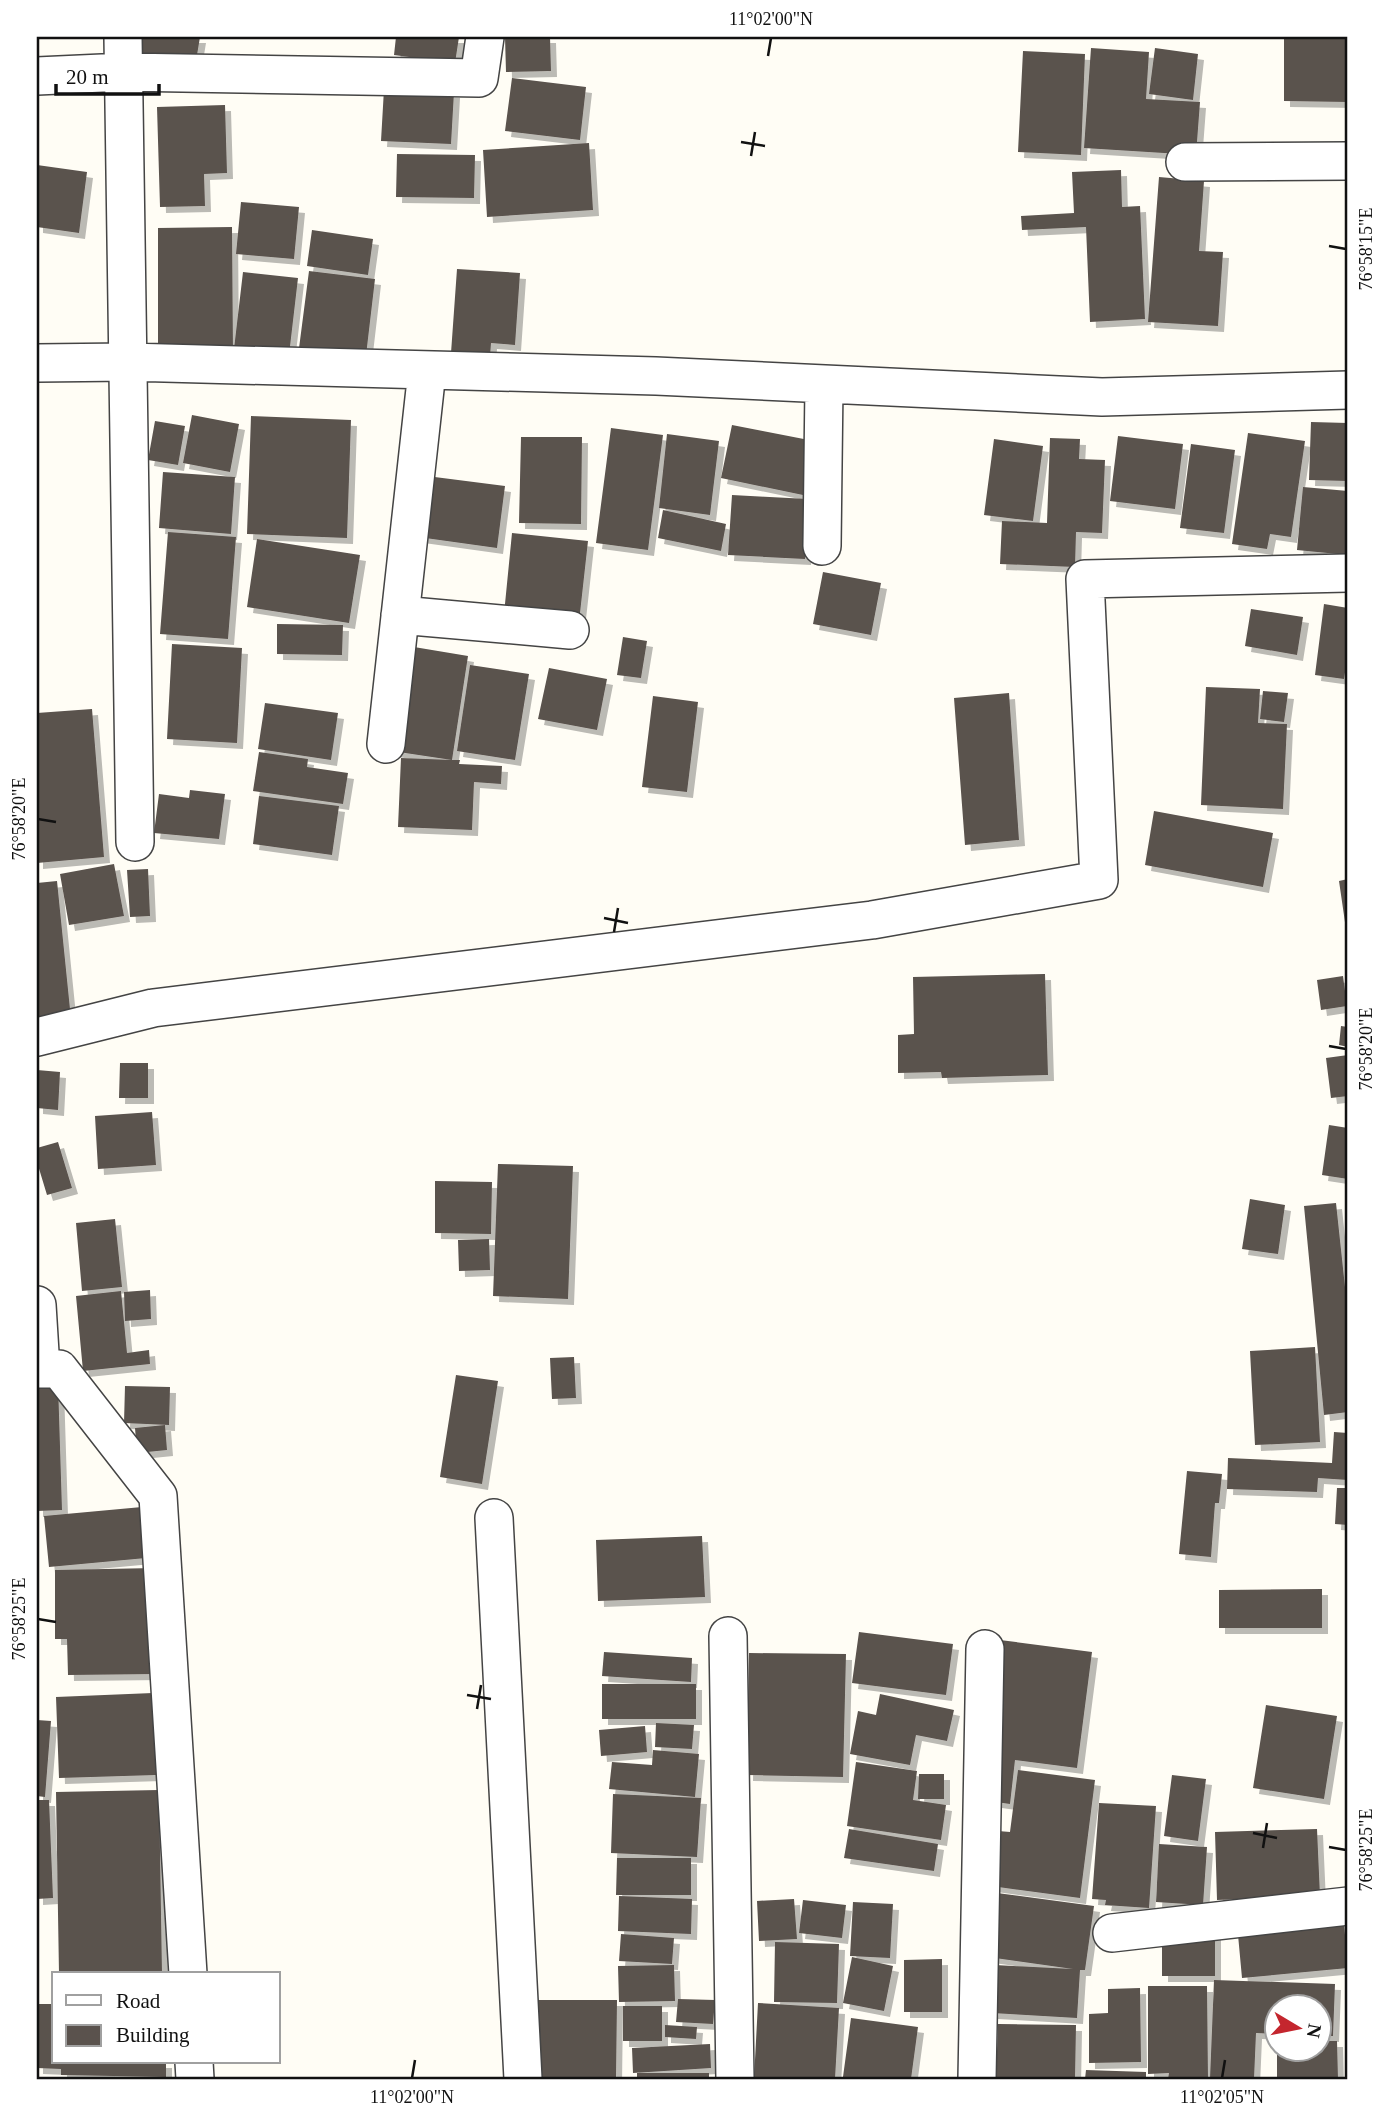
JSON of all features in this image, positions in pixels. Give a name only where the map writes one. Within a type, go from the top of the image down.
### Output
[{"type":"street","points":[[37,75],[123,54],[479,78],[485,37]]},
{"type":"street","points":[[123,54],[135,842]]},
{"type":"street","points":[[1185,162],[1348,162]]},
{"type":"street","points":[[37,363],[128,362],[656,376],[1102,397],[1348,390]]},
{"type":"street","points":[[386,744],[427,370]]},
{"type":"street","points":[[822,546],[824,385]]},
{"type":"street","points":[[37,1037],[153,1008],[872,920],[1100,880],[1085,579],[1348,573]]},
{"type":"street","points":[[400,615],[570,630]]},
{"type":"street","points":[[37,1305],[39,1369],[59,1369],[158,1496],[188,1972]]},
{"type":"street","points":[[494,1518],[523,2079]]},
{"type":"street","points":[[728,1636],[735,2079]]},
{"type":"street","points":[[977,2079],[985,1649]]},
{"type":"street","points":[[1112,1933],[1348,1906]]},
{"type":"building","points":[[143,37],[200,37],[195,67],[140,59]]},
{"type":"building","points":[[396,37],[459,37],[455,63],[394,55]]},
{"type":"building","points":[[505,37],[550,37],[551,71],[506,72]]},
{"type":"building","points":[[1284,37],[1348,37],[1348,102],[1284,101]]},
{"type":"building","points":[[1091,48],[1149,52],[1146,99],[1200,102],[1196,155],[1084,148]]},
{"type":"building","points":[[1155,48],[1198,54],[1193,100],[1149,94]]},
{"type":"building","points":[[1023,51],[1085,54],[1081,155],[1018,152]]},
{"type":"building","points":[[512,78],[586,87],[580,140],[505,131]]},
{"type":"building","points":[[384,89],[454,92],[451,144],[381,141]]},
{"type":"building","points":[[225,105],[227,173],[204,174],[205,206],[160,207],[157,107]]},
{"type":"building","points":[[589,143],[593,210],[487,217],[483,150]]},
{"type":"building","points":[[397,154],[475,155],[474,198],[396,197]]},
{"type":"building","points":[[37,165],[87,172],[79,233],[37,227]]},
{"type":"building","points":[[1121,170],[1122,207],[1140,206],[1145,319],[1090,322],[1086,227],[1022,230],[1021,216],[1074,213],[1072,172]]},
{"type":"building","points":[[1159,177],[1204,181],[1199,251],[1223,252],[1218,326],[1148,322]]},
{"type":"building","points":[[241,202],[299,207],[294,259],[236,254]]},
{"type":"building","points":[[232,227],[233,355],[158,356],[158,228]]},
{"type":"building","points":[[312,230],[373,239],[368,275],[307,266]]},
{"type":"building","points":[[457,269],[520,273],[515,345],[491,343],[489,370],[450,367]]},
{"type":"building","points":[[309,271],[375,279],[365,364],[298,356]]},
{"type":"building","points":[[243,272],[298,278],[289,355],[234,349]]},
{"type":"building","points":[[192,415],[239,424],[230,472],[183,463]]},
{"type":"building","points":[[251,416],[351,420],[347,538],[247,534]]},
{"type":"building","points":[[155,421],[185,426],[178,465],[148,460]]},
{"type":"building","points":[[1311,422],[1348,423],[1348,481],[1309,480]]},
{"type":"building","points":[[732,425],[814,441],[803,495],[721,478]]},
{"type":"building","points":[[611,428],[663,435],[648,550],[596,543]]},
{"type":"building","points":[[1248,433],[1305,441],[1291,537],[1270,534],[1267,549],[1232,544]]},
{"type":"building","points":[[667,434],[719,441],[710,515],[659,508]]},
{"type":"building","points":[[1118,436],[1183,444],[1175,509],[1110,501]]},
{"type":"building","points":[[521,437],[582,437],[581,524],[519,523]]},
{"type":"building","points":[[1050,438],[1080,439],[1079,459],[1105,460],[1102,533],[1076,532],[1075,567],[1000,564],[1002,521],[1047,523]]},
{"type":"building","points":[[994,439],[1043,446],[1033,521],[984,515]]},
{"type":"building","points":[[1191,444],[1235,450],[1224,533],[1180,528]]},
{"type":"building","points":[[163,472],[235,477],[231,534],[159,528]]},
{"type":"building","points":[[419,475],[505,486],[497,548],[411,536]]},
{"type":"building","points":[[1303,487],[1348,491],[1348,555],[1297,550]]},
{"type":"building","points":[[732,495],[808,499],[805,559],[728,555]]},
{"type":"building","points":[[663,510],[726,524],[721,551],[658,538]]},
{"type":"building","points":[[168,532],[236,537],[228,639],[160,634]]},
{"type":"building","points":[[512,533],[588,541],[579,622],[504,614]]},
{"type":"building","points":[[257,539],[360,555],[349,623],[247,607]]},
{"type":"building","points":[[823,572],[881,583],[871,635],[813,624]]},
{"type":"building","points":[[1324,604],[1348,608],[1348,652],[1344,679],[1315,675]]},
{"type":"building","points":[[1251,609],[1303,617],[1297,655],[1245,646]]},
{"type":"building","points":[[277,624],[343,625],[342,655],[277,654]]},
{"type":"building","points":[[623,637],[647,641],[641,678],[617,675]]},
{"type":"building","points":[[172,644],[242,648],[237,743],[167,739]]},
{"type":"building","points":[[408,646],[468,656],[452,760],[392,751]]},
{"type":"building","points":[[470,665],[529,674],[515,760],[457,751]]},
{"type":"building","points":[[549,668],[607,679],[597,730],[538,719]]},
{"type":"building","points":[[1206,687],[1260,689],[1258,723],[1287,724],[1283,809],[1201,805]]},
{"type":"building","points":[[1263,691],[1288,693],[1284,722],[1260,719]]},
{"type":"building","points":[[1009,693],[1019,840],[965,845],[954,698]]},
{"type":"building","points":[[653,696],[698,702],[687,792],[642,787]]},
{"type":"building","points":[[265,703],[338,713],[331,760],[258,749]]},
{"type":"building","points":[[92,709],[104,857],[37,863],[37,713]]},
{"type":"building","points":[[259,752],[308,759],[307,767],[348,773],[343,804],[253,791]]},
{"type":"building","points":[[401,758],[460,760],[459,764],[502,766],[501,784],[474,782],[472,830],[398,827]]},
{"type":"building","points":[[190,790],[225,794],[219,839],[154,833],[159,794],[189,798]]},
{"type":"building","points":[[259,796],[339,806],[332,855],[253,844]]},
{"type":"building","points":[[1154,811],[1273,833],[1263,887],[1145,865]]},
{"type":"building","points":[[114,864],[124,916],[69,925],[60,874]]},
{"type":"building","points":[[148,869],[150,916],[130,917],[127,870]]},
{"type":"building","points":[[1348,879],[1348,936],[1347,936],[1339,881]]},
{"type":"building","points":[[57,881],[71,1019],[37,1022],[37,883]]},
{"type":"building","points":[[1045,974],[1048,1075],[942,1078],[941,1072],[898,1073],[898,1035],[914,1034],[913,977]]},
{"type":"building","points":[[1343,976],[1347,1006],[1321,1010],[1317,980]]},
{"type":"building","points":[[1341,1026],[1348,1027],[1348,1047],[1339,1045]]},
{"type":"building","points":[[1348,1055],[1348,1096],[1331,1098],[1326,1058]]},
{"type":"building","points":[[120,1063],[148,1063],[148,1098],[119,1098]]},
{"type":"building","points":[[37,1070],[60,1072],[58,1110],[37,1108]]},
{"type":"building","points":[[152,1112],[156,1165],[98,1169],[95,1116]]},
{"type":"building","points":[[1329,1125],[1348,1128],[1348,1179],[1322,1175]]},
{"type":"building","points":[[58,1142],[72,1188],[47,1195],[37,1162],[37,1148]]},
{"type":"building","points":[[498,1164],[573,1166],[568,1299],[493,1296]]},
{"type":"building","points":[[435,1181],[492,1182],[491,1234],[435,1233]]},
{"type":"building","points":[[1250,1199],[1285,1205],[1278,1254],[1242,1249]]},
{"type":"building","points":[[1336,1203],[1348,1315],[1348,1412],[1324,1415],[1304,1206]]},
{"type":"building","points":[[115,1219],[122,1287],[82,1291],[76,1223]]},
{"type":"building","points":[[489,1239],[490,1270],[459,1271],[458,1240]]},
{"type":"building","points":[[150,1290],[151,1319],[125,1321],[124,1292]]},
{"type":"building","points":[[121,1291],[127,1353],[149,1350],[150,1364],[83,1371],[76,1296]]},
{"type":"building","points":[[1315,1347],[1320,1442],[1255,1445],[1250,1351]]},
{"type":"building","points":[[574,1357],[576,1398],[552,1399],[550,1358]]},
{"type":"building","points":[[456,1375],[498,1381],[482,1484],[440,1477]]},
{"type":"building","points":[[58,1383],[62,1510],[37,1511],[37,1384]]},
{"type":"building","points":[[125,1386],[170,1387],[169,1425],[124,1423]]},
{"type":"building","points":[[165,1425],[167,1450],[137,1453],[135,1428]]},
{"type":"building","points":[[1334,1432],[1348,1433],[1348,1480],[1318,1478],[1317,1492],[1227,1489],[1228,1458],[1332,1463]]},
{"type":"building","points":[[1187,1471],[1222,1474],[1219,1503],[1215,1503],[1211,1557],[1179,1554]]},
{"type":"building","points":[[1337,1488],[1348,1488],[1348,1525],[1335,1524]]},
{"type":"building","points":[[142,1507],[146,1558],[49,1567],[44,1516]]},
{"type":"building","points":[[702,1536],[705,1597],[598,1601],[596,1540]]},
{"type":"building","points":[[155,1568],[157,1674],[68,1675],[67,1639],[55,1639],[55,1570]]},
{"type":"building","points":[[1322,1589],[1322,1628],[1219,1628],[1219,1590]]},
{"type":"building","points":[[859,1632],[953,1644],[946,1695],[852,1683]]},
{"type":"building","points":[[1000,1640],[1092,1652],[1077,1768],[1015,1760],[1010,1804],[989,1801]]},
{"type":"building","points":[[604,1652],[692,1658],[691,1682],[602,1676]]},
{"type":"building","points":[[749,1653],[846,1654],[843,1777],[747,1775]]},
{"type":"building","points":[[602,1684],[696,1684],[696,1719],[602,1719]]},
{"type":"building","points":[[153,1693],[156,1775],[59,1778],[56,1697]]},
{"type":"building","points":[[880,1694],[954,1710],[947,1741],[916,1735],[910,1765],[850,1754],[858,1711],[876,1715]]},
{"type":"building","points":[[1266,1705],[1337,1716],[1324,1799],[1253,1788]]},
{"type":"building","points":[[37,1720],[51,1721],[45,1797],[37,1796]]},
{"type":"building","points":[[656,1723],[694,1725],[692,1749],[655,1747]]},
{"type":"building","points":[[645,1726],[647,1752],[601,1756],[599,1730]]},
{"type":"building","points":[[653,1750],[699,1754],[695,1797],[609,1789],[612,1762],[652,1765]]},
{"type":"building","points":[[856,1762],[917,1771],[913,1800],[946,1805],[941,1840],[847,1826]]},
{"type":"building","points":[[1018,1770],[1095,1780],[1080,1898],[991,1886],[998,1831],[1010,1832]]},
{"type":"building","points":[[919,1774],[944,1774],[944,1799],[918,1799]]},
{"type":"building","points":[[1172,1775],[1206,1779],[1198,1841],[1164,1836]]},
{"type":"building","points":[[159,1790],[162,1972],[59,1972],[56,1792]]},
{"type":"building","points":[[613,1794],[701,1798],[697,1857],[611,1853]]},
{"type":"building","points":[[37,1800],[49,1800],[53,1898],[37,1899]]},
{"type":"building","points":[[1099,1803],[1156,1806],[1149,1908],[1105,1905],[1106,1900],[1092,1899]]},
{"type":"building","points":[[849,1829],[938,1844],[934,1871],[844,1858]]},
{"type":"building","points":[[1317,1829],[1320,1896],[1217,1900],[1215,1832]]},
{"type":"building","points":[[1159,1844],[1207,1847],[1203,1905],[1156,1902]]},
{"type":"building","points":[[617,1858],[691,1858],[691,1895],[616,1895]]},
{"type":"building","points":[[997,1893],[1094,1906],[1085,1970],[1080,1970],[1077,2018],[992,2013],[995,1965],[1073,1969],[988,1957]]},
{"type":"building","points":[[619,1896],[692,1899],[691,1934],[618,1931]]},
{"type":"building","points":[[794,1899],[797,1939],[759,1941],[757,1901]]},
{"type":"building","points":[[803,1900],[846,1905],[842,1938],[799,1933]]},
{"type":"building","points":[[853,1902],[893,1904],[890,1958],[850,1956]]},
{"type":"building","points":[[1343,1913],[1348,1968],[1242,1978],[1237,1924]]},
{"type":"building","points":[[1215,1931],[1215,1976],[1162,1976],[1162,1932]]},
{"type":"building","points":[[621,1934],[674,1938],[672,1964],[619,1961]]},
{"type":"building","points":[[775,1942],[839,1944],[837,2003],[774,2002]]},
{"type":"building","points":[[852,1957],[893,1966],[884,2011],[843,2003]]},
{"type":"building","points":[[942,1959],[942,2012],[904,2012],[904,1960]]},
{"type":"building","points":[[674,1965],[675,2001],[619,2002],[618,1966]]},
{"type":"building","points":[[1214,1980],[1335,1984],[1333,2036],[1332,1994],[1262,1994],[1262,2033],[1256,2033],[1254,2079],[1210,2079]]},
{"type":"building","points":[[1148,1986],[1207,1986],[1208,2079],[1168,2079],[1169,2073],[1148,2074]]},
{"type":"building","points":[[1140,1988],[1141,2062],[1089,2063],[1089,2014],[1108,2013],[1108,1989]]},
{"type":"building","points":[[678,1999],[715,2000],[713,2024],[676,2022]]},
{"type":"building","points":[[530,2000],[617,2000],[616,2079],[530,2079]]},
{"type":"building","points":[[758,2003],[839,2008],[835,2079],[754,2079]]},
{"type":"building","points":[[37,2004],[52,2004],[52,2064],[166,2064],[166,2077],[61,2075],[61,2069],[37,2068]]},
{"type":"building","points":[[623,2006],[662,2006],[662,2041],[623,2041]]},
{"type":"building","points":[[851,2018],[918,2027],[911,2079],[843,2077]]},
{"type":"building","points":[[998,2024],[1076,2025],[1075,2079],[996,2079]]},
{"type":"building","points":[[665,2025],[697,2027],[696,2039],[665,2037]]},
{"type":"building","points":[[1332,2041],[1337,2041],[1338,2079],[1277,2079],[1277,2064],[1332,2064]]},
{"type":"building","points":[[710,2044],[711,2068],[633,2073],[632,2048]]},
{"type":"building","points":[[1086,2070],[1146,2072],[1146,2079],[1085,2079]]},
{"type":"building","points":[[637,2073],[709,2073],[709,2079],[637,2079]]}]
